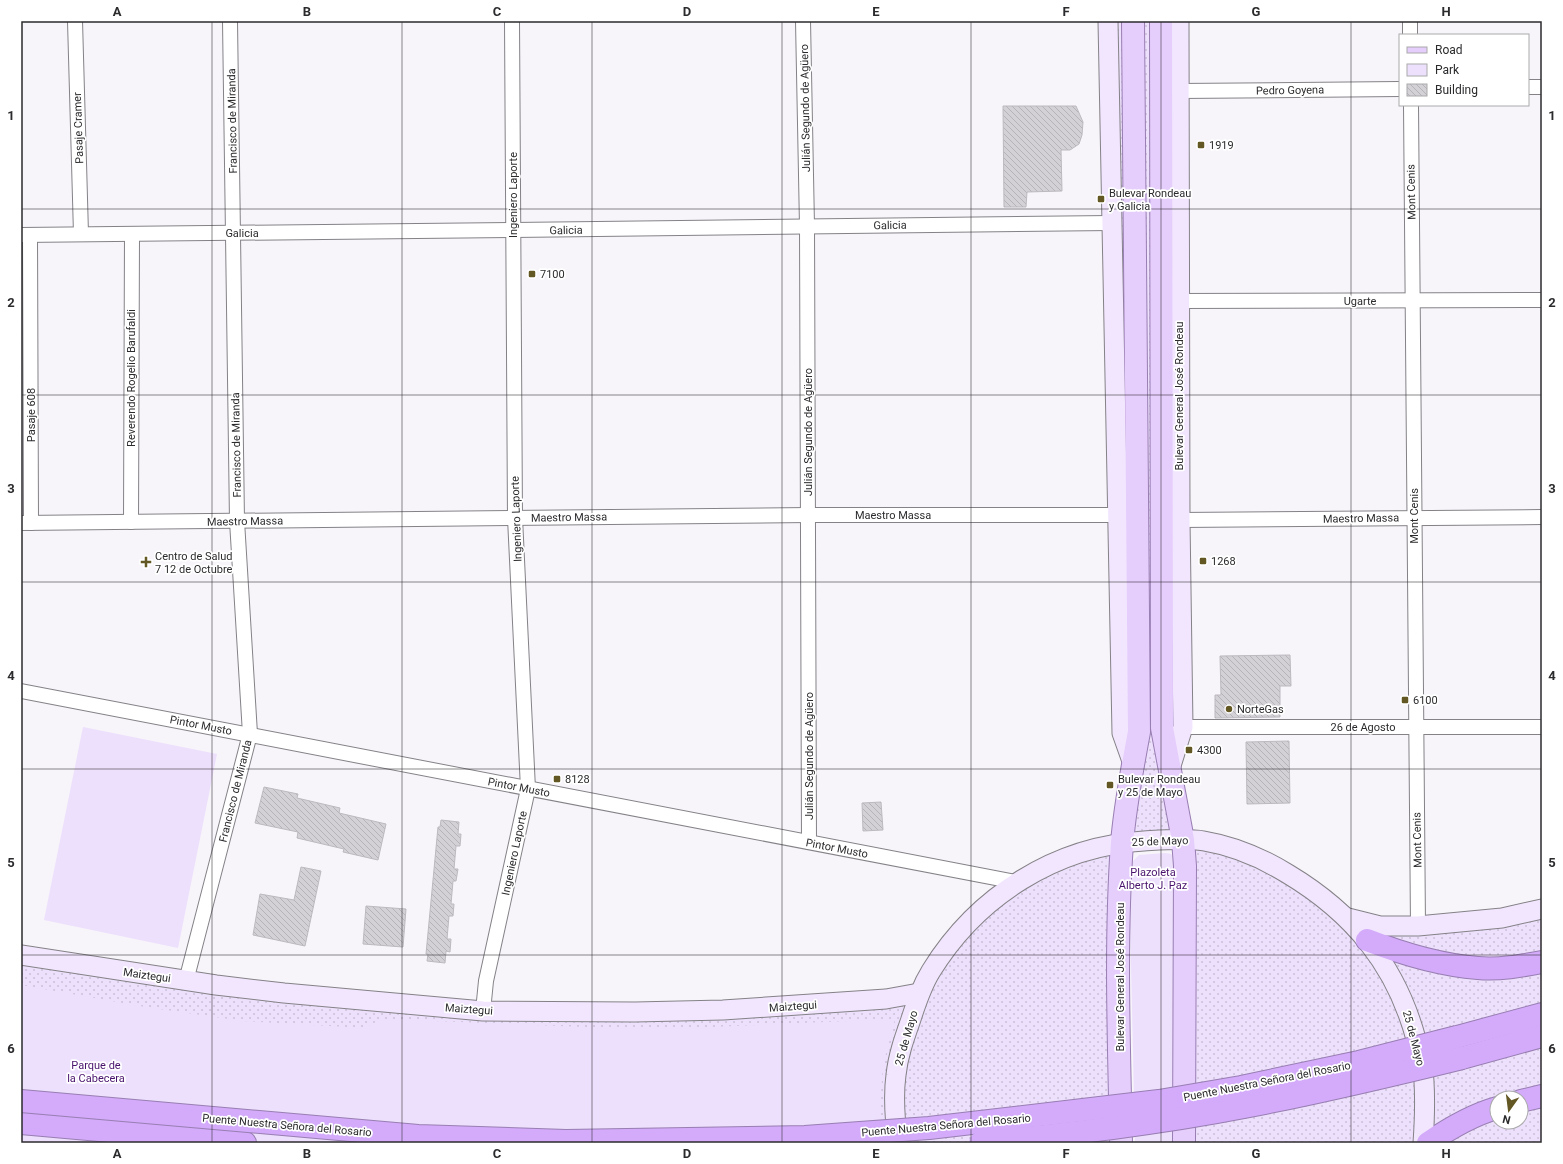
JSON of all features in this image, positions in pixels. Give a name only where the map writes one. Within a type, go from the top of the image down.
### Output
[{"type":"highway","points":[[1367,940],[1397,951],[1438,962],[1479,968],[1518,967],[1542,962]]},
{"type":"highway","points":[[1459,1047],[1542,1014]]},
{"type":"highway","points":[[1459,1047],[1542,1036]]},
{"type":"highway","name":"Puente Nuestra Señora del Rosario","points":[[21,1101],[418,1136],[566,1140],[805,1137],[929,1128],[1159,1101],[1241,1087],[1359,1062],[1459,1047]]},
{"type":"highway","name":"Puente Nuestra Señora del Rosario","points":[[980,1143],[1072,1133],[1243,1107],[1360,1083],[1459,1047]]},
{"type":"highway","points":[[1529,1100],[1542,1096]]},
{"type":"highway","points":[[1428,1143],[1451,1128],[1482,1112],[1489,1110]]},
{"type":"highway","name":"Puente Nuestra Señora del Rosario","points":[[21,1123],[244,1143]]},
{"type":"main road","name":"Bulevar General José Rondeau","points":[[1108,21],[1122,733],[1133,764]]},
{"type":"main road","name":"Bulevar General José Rondeau","points":[[1121,1143],[1118,969],[1122,842],[1139,732],[1133,21]]},
{"type":"main road","name":"Bulevar General José Rondeau","points":[[1161,21],[1162,728],[1183,840],[1185,866],[1184,1143]]},
{"type":"main road","name":"Bulevar General José Rondeau","points":[[1170,769],[1183,727],[1180,520],[1179,21]]},
{"type":"main road","name":"25 de Mayo","points":[[898,1143],[895,1117],[896,1075],[902,1045],[919,994],[930,972],[955,936],[986,905],[1016,882],[1051,864],[1090,850],[1122,842],[1183,840],[1201,840],[1227,846],[1268,861],[1312,888],[1348,918],[1367,940],[1392,977],[1410,1017],[1422,1059],[1426,1103],[1423,1143]]},
{"type":"main road","points":[[1348,918],[1380,926],[1418,926],[1502,918],[1542,909]]},
{"type":"main road","name":"Maiztegui","points":[[21,955],[186,981],[284,993],[483,1011],[635,1012],[723,1010],[886,999],[919,994]]},
{"type":"street","name":"Pasaje Cramer","points":[[75,21],[81,234]]},
{"type":"street","name":"Francisco de Miranda","points":[[186,981],[250,734],[237,521],[230,21]]},
{"type":"street","name":"Ingeniero Laporte","points":[[483,1011],[486,981],[528,789],[515,518],[512,21]]},
{"type":"street","name":"Julián Segundo de Agüero","points":[[802,21],[807,226],[809,842]]},
{"type":"street","points":[[1410,21],[1410,34]]},
{"type":"street","points":[[1529,87],[1542,87]]},
{"type":"street","name":"Pedro Goyena","points":[[1179,91],[1399,89]]},
{"type":"street","name":"Mont Cenis","points":[[1410,106],[1418,926]]},
{"type":"street","name":"Galicia","points":[[26,235],[1111,222]]},
{"type":"street","name":"Reverendo Rogelio Barufaldi","points":[[131,522],[132,234]]},
{"type":"street","name":"Pasaje 608","points":[[26,235],[26,523]]},
{"type":"street","name":"Ugarte","points":[[1179,301],[1542,300]]},
{"type":"street","name":"Maestro Massa","points":[[26,523],[808,515],[1118,515]]},
{"type":"street","name":"Maestro Massa","points":[[1180,520],[1542,517]]},
{"type":"street","name":"Pintor Musto","points":[[21,691],[1016,882]]},
{"type":"street","name":"26 de Agosto","points":[[1183,727],[1542,727]]},
{"type":"green space","points":[[1108,21],[1179,21],[1183,727],[1170,769],[1183,840],[1201,840],[1312,888],[1380,926],[1542,909],[1542,1143],[1184,1143],[1183,841],[1123,842],[1121,1143],[21,1143],[21,955],[483,1011],[919,993],[930,972],[1016,882],[1122,842],[1133,764]]},
{"type":"green space","points":[[83,727],[217,754],[178,948],[44,920]]},
{"type":"green space","name":"Plazoleta Alberto J. Paz","points":[[1171,854],[1175,859],[1176,1143],[1135,1143],[1129,873],[1132,862],[1139,855]]},
{"type":"green space","name":"Parque de la Cabecera","points":[[21,985],[145,1007],[242,1021],[364,1028],[382,1019],[635,1029],[895,1019],[883,1065],[878,1136],[879,1143],[21,1143]]},
{"type":"building","points":[[1003,106],[1076,106],[1083,122],[1082,135],[1079,144],[1070,150],[1061,150],[1062,191],[1027,192],[1026,207],[1004,207]]},
{"type":"building","points":[[1290,655],[1291,686],[1280,686],[1280,717],[1215,718],[1215,695],[1221,695],[1220,656]]},
{"type":"building","points":[[1289,741],[1290,803],[1247,804],[1246,742]]},
{"type":"building","points":[[264,787],[298,794],[297,798],[340,808],[339,813],[386,824],[378,860],[343,852],[344,849],[297,838],[298,832],[255,823]]},
{"type":"building","points":[[881,802],[883,830],[863,831],[862,803]]},
{"type":"building","points":[[441,820],[459,822],[458,834],[461,834],[460,846],[456,846],[454,869],[458,869],[456,881],[453,881],[451,904],[454,904],[453,916],[449,916],[447,939],[451,939],[450,952],[446,951],[445,963],[427,961],[428,954],[426,954],[438,827],[440,827]]},
{"type":"building","points":[[301,867],[321,871],[305,946],[253,935],[260,894],[294,900]]},
{"type":"building","points":[[366,906],[406,909],[403,947],[363,944]]},
{"type":"place","name":"1919","points":[[1201,145]]},
{"type":"place","name":"Bulevar Rondeau y Galicia","points":[[1101,199]]},
{"type":"place","name":"7100","points":[[532,274]]},
{"type":"place","name":"1268","points":[[1203,561]]},
{"type":"place","name":"Centro de Salud 7 12 de Octubre","points":[[146,562]]},
{"type":"place","name":"6100","points":[[1405,700]]},
{"type":"place","name":"NorteGas","points":[[1229,709]]},
{"type":"place","name":"4300","points":[[1189,750]]},
{"type":"place","name":"8128","points":[[557,779]]},
{"type":"place","name":"Bulevar Rondeau y 25 de Mayo","points":[[1110,785]]}]
